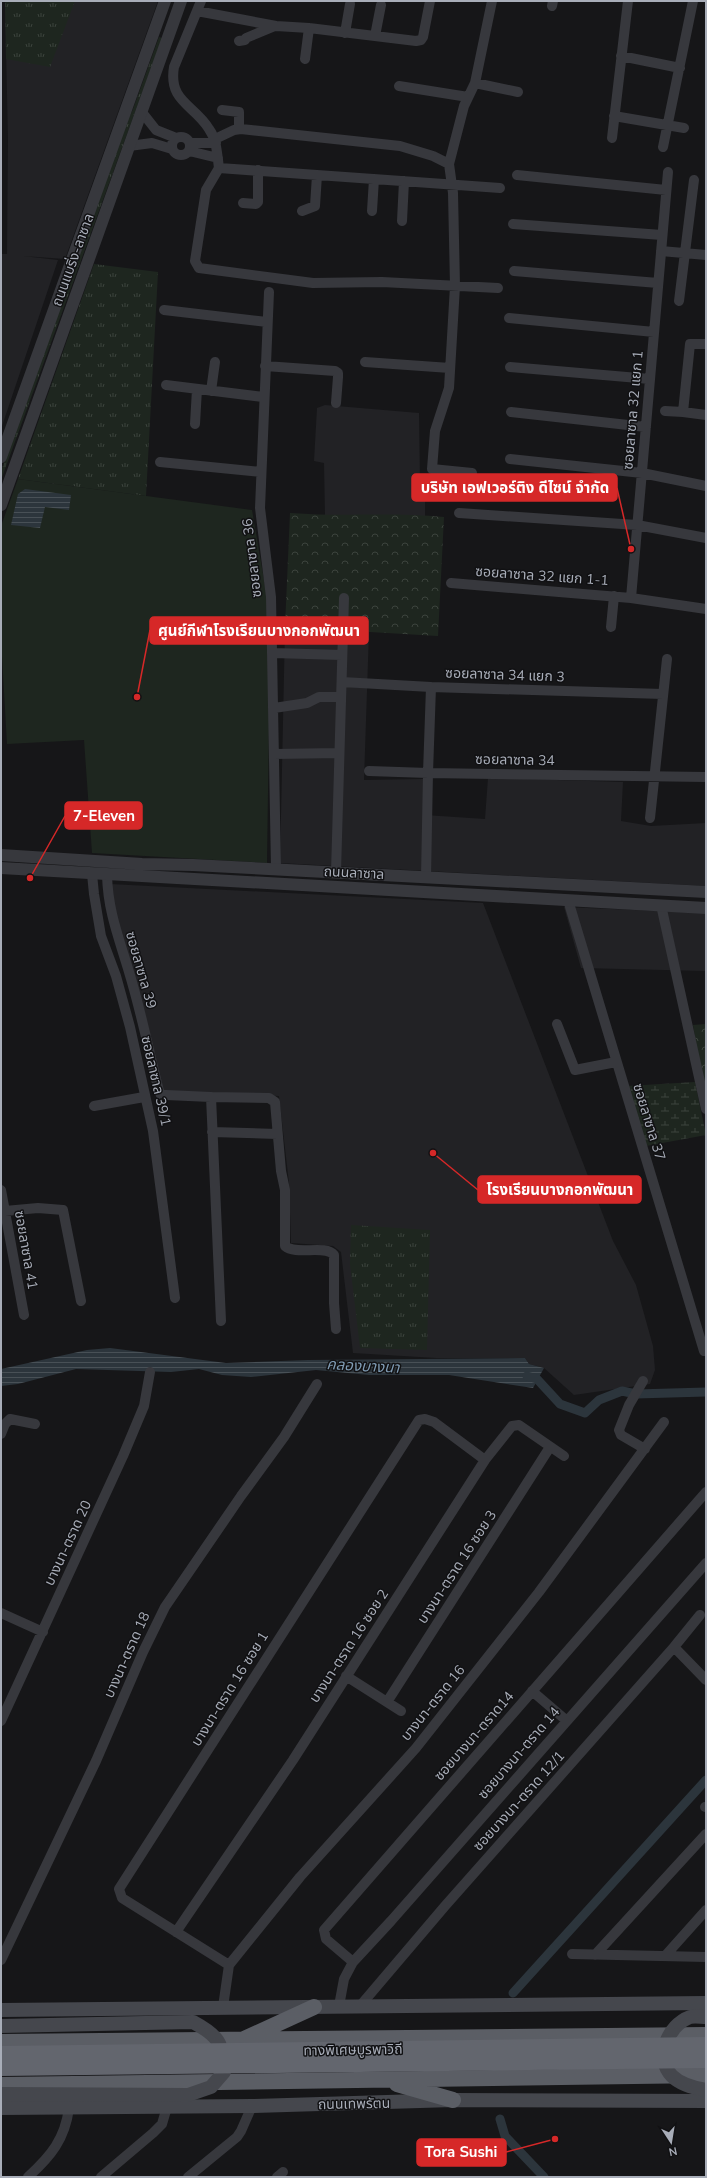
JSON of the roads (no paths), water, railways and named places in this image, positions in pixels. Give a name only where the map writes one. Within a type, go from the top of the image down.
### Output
[{"type":"highway","points":[[239,2041],[314,2007]]},
{"type":"highway","points":[[1,2042],[239,2041],[706,2035]]},
{"type":"highway","name":"ทางพิเศษบูรพาวิถี","points":[[1,2055],[706,2046]]},
{"type":"highway","name":"ทางพิเศษบูรพาวิถี","points":[[1,2067],[706,2059]]},
{"type":"highway","name":"ถนนเทพรัตน","points":[[1,2085],[706,2075]]},
{"type":"highway","points":[[381,2079],[454,2100]]},
{"type":"main road","points":[[1,2010],[706,2003]]},
{"type":"main road","points":[[706,2017],[691,2017],[674,2027],[666,2042],[664,2060],[671,2076],[686,2086],[706,2090]]},
{"type":"main road","points":[[1,2026],[193,2022],[210,2031],[223,2050],[224,2072],[211,2087],[188,2095],[1,2094]]},
{"type":"main road","name":"ถนนเทพรัตน","points":[[1,2108],[252,2106],[454,2100],[706,2101]]},
{"type":"street","name":"ถนนแบริ่ง-ลาซาล","points":[[1,457],[165,1]]},
{"type":"street","name":"ถนนแบริ่ง-ลาซาล","points":[[1,506],[181,1]]},
{"type":"street","points":[[201,1],[174,67],[174,86],[178,96],[209,127],[215,141],[219,163],[206,190],[195,261],[199,268],[313,283],[372,282],[498,288]]},
{"type":"street","points":[[197,11],[276,26],[422,40],[430,1]]},
{"type":"street","points":[[472,473],[432,469],[435,431],[448,394],[455,286],[449,164],[468,96],[474,83],[492,1]]},
{"type":"street","points":[[612,138],[628,1]]},
{"type":"street","points":[[663,146],[693,1]]},
{"type":"street","points":[[345,32],[350,4]]},
{"type":"street","points":[[375,36],[381,5]]},
{"type":"street","points":[[158,19],[172,25]]},
{"type":"street","points":[[239,41],[245,40],[246,38],[276,26]]},
{"type":"street","points":[[305,59],[309,28]]},
{"type":"street","points":[[621,56],[680,68]]},
{"type":"street","points":[[474,83],[518,92]]},
{"type":"street","points":[[399,86],[468,96]]},
{"type":"street","points":[[222,110],[239,112],[239,129]]},
{"type":"street","points":[[141,111],[159,132],[176,138],[184,137],[190,147],[219,163],[258,170],[500,188]]},
{"type":"street","points":[[614,116],[684,128]]},
{"type":"street","points":[[147,143],[154,126]]},
{"type":"street","points":[[129,146],[147,143],[172,149],[178,155],[186,154],[190,147],[215,141],[239,129],[400,146],[449,164]]},
{"type":"street","points":[[172,149],[172,145],[176,138]]},
{"type":"street","points":[[243,203],[256,204],[258,202],[258,170]]},
{"type":"street","name":"ซอยลาซาล 32 แยก 1","points":[[631,598],[668,172]]},
{"type":"street","points":[[302,211],[315,206],[317,175]]},
{"type":"street","points":[[517,175],[666,190]]},
{"type":"street","points":[[372,211],[374,179]]},
{"type":"street","points":[[679,301],[694,180]]},
{"type":"street","points":[[402,221],[404,182]]},
{"type":"street","points":[[513,224],[662,235]]},
{"type":"street","points":[[661,252],[706,255]]},
{"type":"street","points":[[514,271],[658,283]]},
{"type":"street","name":"ซอยลาซาล 36","points":[[269,292],[263,397],[260,517],[271,597],[276,869]]},
{"type":"street","points":[[164,310],[267,322]]},
{"type":"street","points":[[509,318],[654,332]]},
{"type":"street","points":[[683,412],[690,344],[706,344]]},
{"type":"street","points":[[211,391],[215,362]]},
{"type":"street","points":[[365,362],[450,368]]},
{"type":"street","points":[[265,366],[338,373],[336,403]]},
{"type":"street","points":[[510,367],[650,379]]},
{"type":"street","points":[[166,385],[263,397]]},
{"type":"street","points":[[195,424],[198,389]]},
{"type":"street","points":[[665,411],[706,415]]},
{"type":"street","points":[[511,412],[646,427]]},
{"type":"street","points":[[510,459],[642,473],[706,486]]},
{"type":"street","points":[[160,462],[261,472]]},
{"type":"street","points":[[459,513],[637,525],[706,538]]},
{"type":"street","name":"ซอยลาซาล 32 แยก 1-1","points":[[451,583],[631,598]]},
{"type":"street","points":[[611,627],[614,596]]},
{"type":"street","points":[[336,872],[344,598]]},
{"type":"street","points":[[631,598],[706,609]]},
{"type":"street","points":[[273,653],[342,655]]},
{"type":"street","points":[[650,818],[667,659]]},
{"type":"street","points":[[342,682],[431,687]]},
{"type":"street","name":"ซอยลาซาล 34 แยก 3","points":[[428,773],[431,687],[663,694]]},
{"type":"street","points":[[274,708],[306,703],[319,697],[341,698]]},
{"type":"street","points":[[274,754],[339,753]]},
{"type":"street","name":"ซอยลาซาล 34","points":[[370,771],[706,777]]},
{"type":"street","points":[[426,877],[428,773]]},
{"type":"street","name":"ถนนลาซาล","points":[[1,854],[141,870],[276,883],[706,908]]},
{"type":"street","name":"ถนนลาซาล","points":[[1,868],[107,875],[141,870],[276,869],[706,892]]},
{"type":"street","points":[[276,869],[276,883]]},
{"type":"street","name":"ซอยลาซาล 39/1","points":[[92,874],[101,936],[116,976],[130,1027],[144,1097],[153,1131],[175,1298]]},
{"type":"street","name":"ซอยลาซาล 39","points":[[107,875],[108,893],[115,933],[130,973],[161,1095],[273,1099],[285,1190],[285,1246],[293,1250],[328,1252],[334,1256],[334,1303],[336,1329]]},
{"type":"street","name":"ซอยลาซาล 37","points":[[568,900],[704,1351]]},
{"type":"street","points":[[661,905],[706,1109]]},
{"type":"street","points":[[557,1024],[575,1070],[616,1062]]},
{"type":"street","points":[[94,1106],[144,1097]]},
{"type":"street","points":[[211,1097],[220,1321]]},
{"type":"street","points":[[212,1132],[277,1134]]},
{"type":"street","name":"ซอยลาซาล 41","points":[[1,1190],[24,1314]]},
{"type":"street","points":[[5,1210],[38,1208],[63,1210],[81,1300]]},
{"type":"street","name":"บางนา-ตราด 20","points":[[1,1721],[123,1456],[144,1406],[150,1372]]},
{"type":"street","points":[[643,1381],[629,1405],[620,1432],[645,1449]]},
{"type":"street","name":"บางนา-ตราด 18","points":[[1,1960],[96,1761],[143,1652],[165,1607],[241,1496],[284,1437],[317,1384]]},
{"type":"street","points":[[1,1434],[5,1424],[10,1419],[35,1424]]},
{"type":"street","name":"บางนา-ตราด 16 ซอย 1","points":[[229,1965],[122,1898],[119,1889],[419,1420],[425,1419],[434,1422],[485,1460]]},
{"type":"street","name":"บางนา-ตราด 16","points":[[229,1965],[296,1882],[416,1748],[539,1592],[664,1422]]},
{"type":"street","name":"บางนา-ตราด 16 ซอย 2","points":[[176,1932],[293,1760],[485,1460],[513,1425],[519,1425],[564,1456]]},
{"type":"street","name":"บางนา-ตราด 16 ซอย 3","points":[[387,1702],[550,1447]]},
{"type":"street","name":"ซอยบางนา-ตราด14","points":[[353,1962],[326,1939],[324,1930],[706,1492]]},
{"type":"street","name":"ซอยบางนา-ตราด 14","points":[[353,1962],[391,1921],[706,1563]]},
{"type":"street","points":[[1,1613],[43,1632]]},
{"type":"street","name":"ซอยบางนา-ตราด 12/1","points":[[360,2006],[444,1906],[674,1647],[700,1615]]},
{"type":"street","points":[[674,1647],[706,1680]]},
{"type":"street","points":[[346,1676],[401,1711]]},
{"type":"street","points":[[532,1691],[567,1721]]},
{"type":"street","points":[[595,1955],[706,1834]]},
{"type":"street","points":[[665,1956],[706,1910]]},
{"type":"street","points":[[572,1954],[706,1957]]},
{"type":"street","points":[[339,2006],[344,1980],[353,1962]]},
{"type":"street","points":[[223,2007],[229,1965]]},
{"type":"street","points":[[188,2177],[237,2136],[241,2131],[252,2106]]},
{"type":"street","points":[[101,2177],[162,2124],[167,2107]]},
{"type":"street","points":[[28,2177],[60,2142],[67,2126],[69,2108]]},
{"type":"water","points":[[25,489],[71,495],[69,510],[45,507],[40,528],[11,525],[18,494]]},
{"type":"water","points":[[110,1348],[226,1363],[308,1360],[525,1358],[529,1364],[544,1368],[533,1388],[449,1375],[369,1375],[316,1370],[251,1377],[222,1375],[199,1369],[171,1372],[76,1369],[18,1384],[1,1386],[1,1369],[87,1350]]},
{"type":"waterway","name":"คลองบางนา","points":[[527,1376],[537,1379],[560,1404],[585,1413],[599,1400],[622,1391],[636,1394],[706,1392]]},
{"type":"waterway","points":[[513,1993],[706,1780]]},
{"type":"waterway","points":[[500,2119],[505,2136],[544,2177]]},
{"type":"place","name":"บริษัท เอฟเวอร์ติง ดีไซน์ จำกัด","points":[[631,549]]},
{"type":"place","name":"ศูนย์กีฬาโรงเรียนบางกอกพัฒนา","points":[[137,697]]},
{"type":"place","name":"7-Eleven","points":[[30,878]]},
{"type":"place","name":"โรงเรียนบางกอกพัฒนา","points":[[433,1153]]},
{"type":"place","name":"Tora Sushi","points":[[555,2139]]}]
